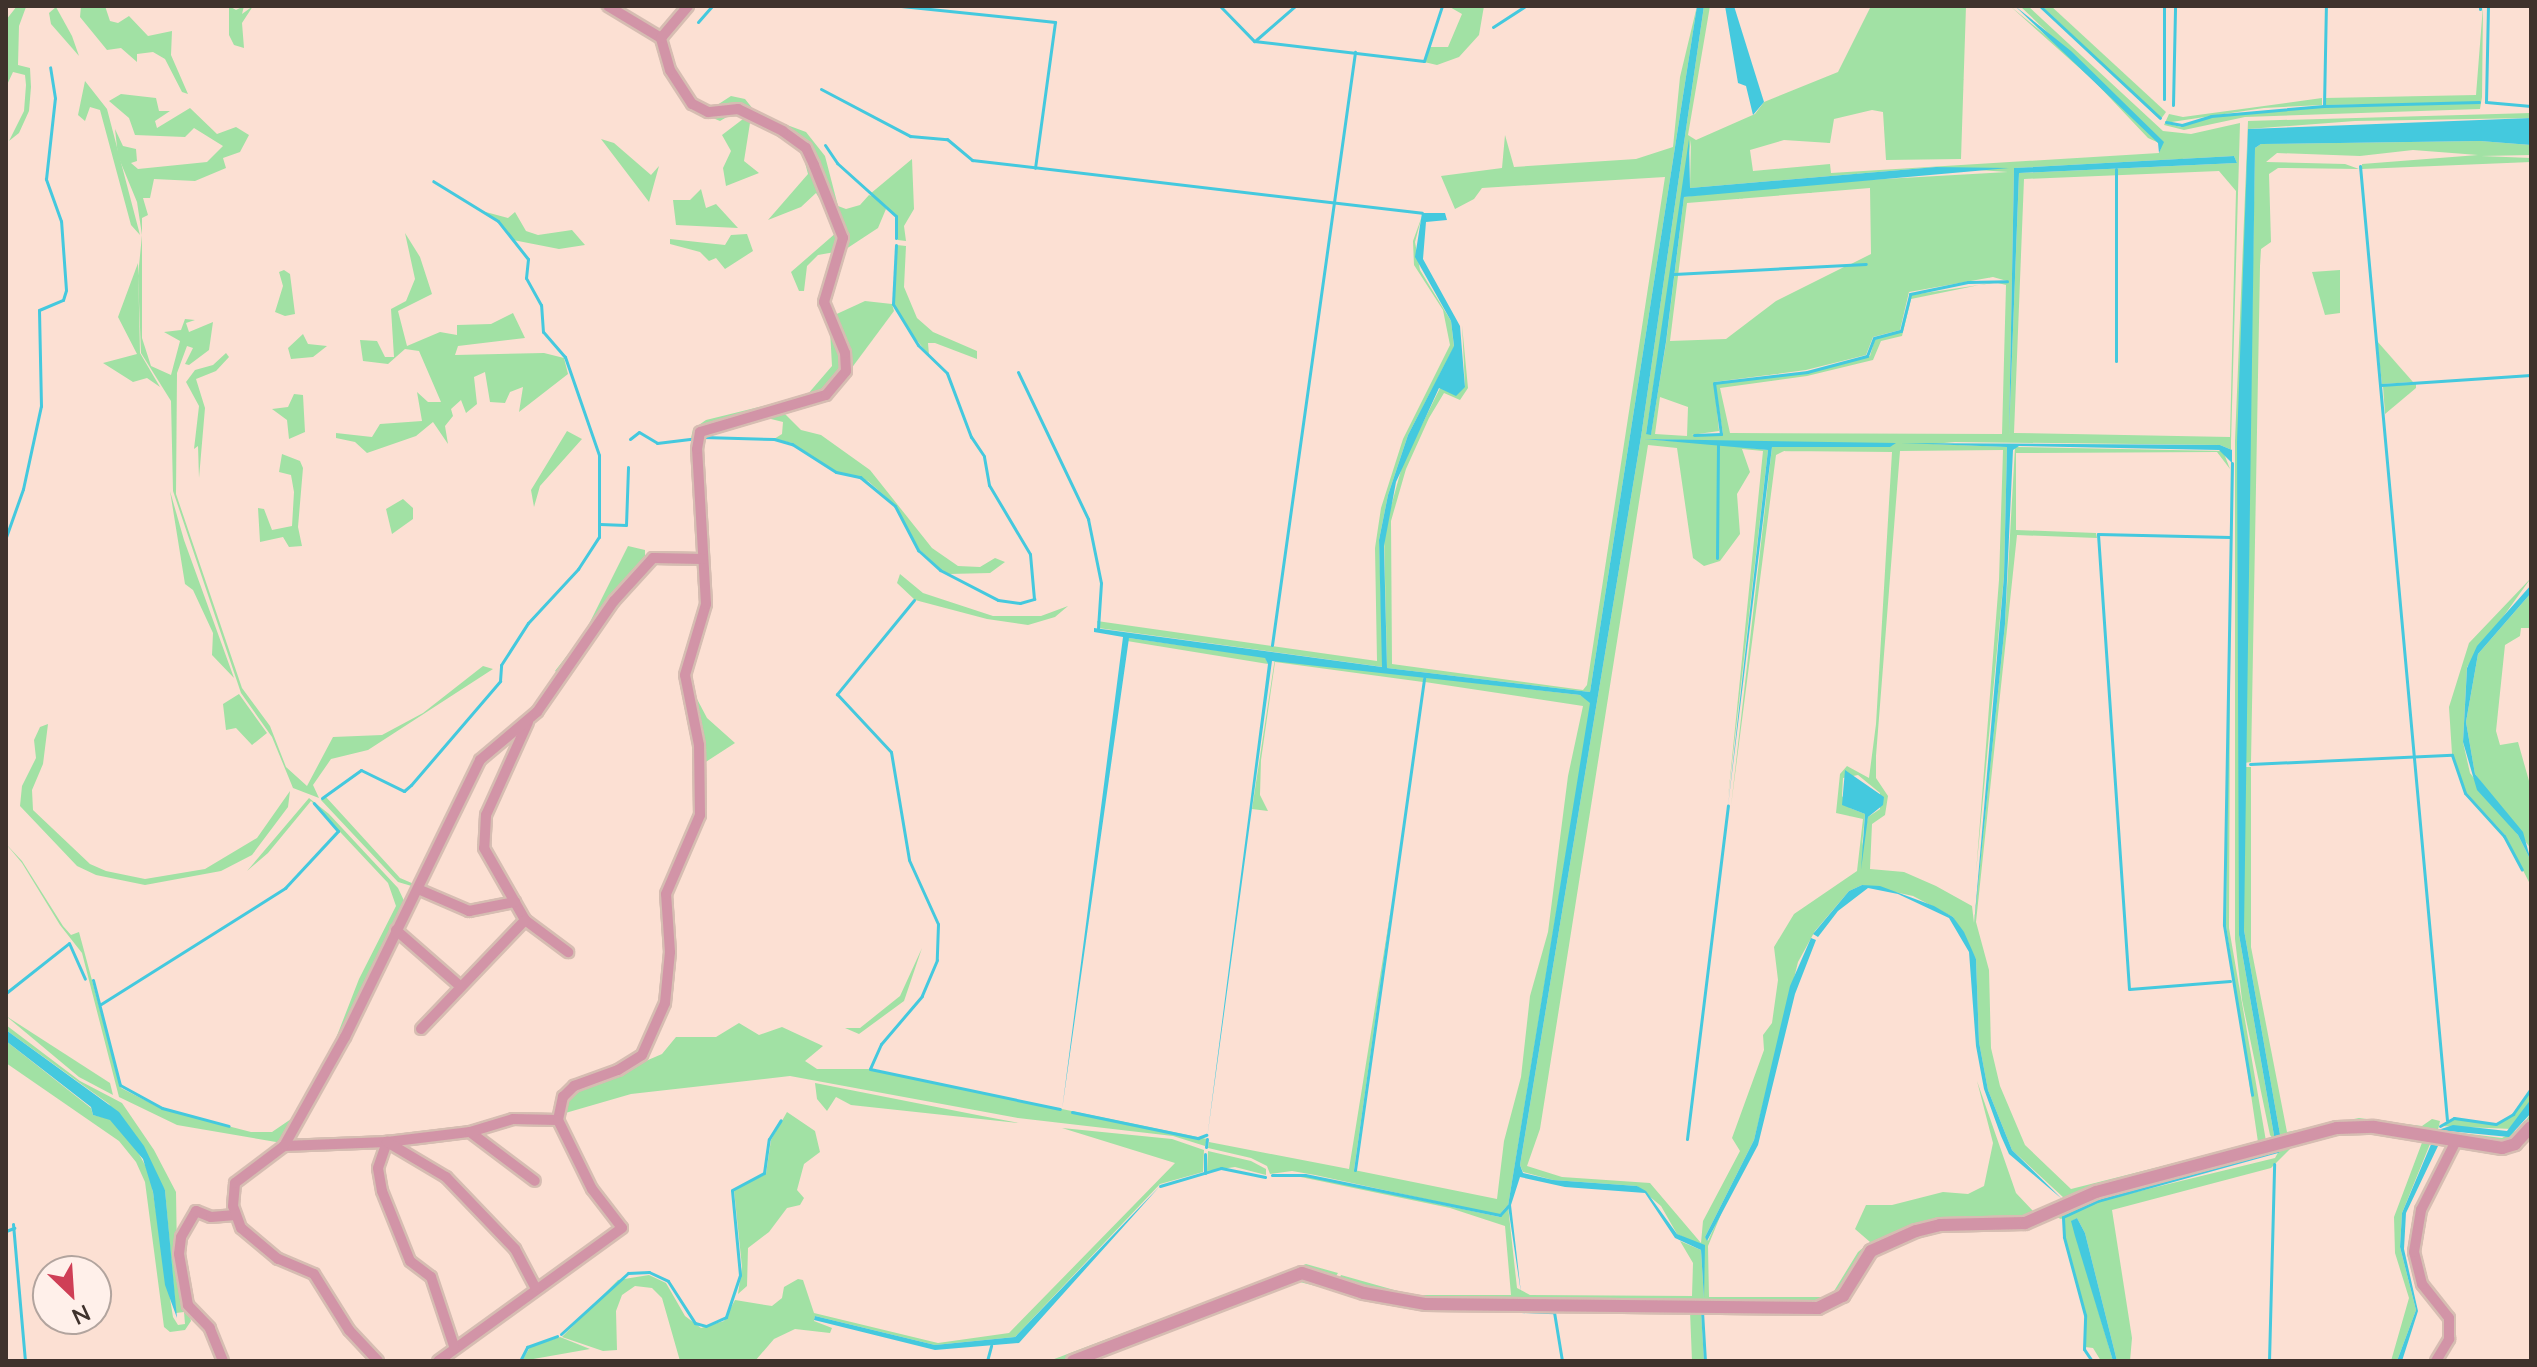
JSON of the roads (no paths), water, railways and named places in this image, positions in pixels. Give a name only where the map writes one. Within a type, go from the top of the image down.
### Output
[{"type":"street","points":[[438,1361],[535,1287],[622,1228],[592,1189],[558,1120],[563,1097],[574,1086],[618,1070],[642,1055],[665,1003],[670,952],[666,894],[700,815],[699,745],[685,675],[706,604],[700,432],[826,395],[846,371],[824,302],[843,238],[806,148],[791,135],[738,109],[701,111],[679,87],[661,38],[608,6]]},
{"type":"street","points":[[661,38],[688,6]]},
{"type":"street","points":[[568,952],[525,920],[487,858],[483,835],[486,815],[529,720],[614,601],[653,558],[703,559]]},
{"type":"street","points":[[378,1361],[349,1330],[314,1274],[263,1248],[235,1215],[235,1183],[284,1146],[418,889],[472,771],[488,751],[529,720]]},
{"type":"street","points":[[418,889],[469,911],[515,902]]},
{"type":"street","points":[[421,1029],[525,920]]},
{"type":"street","points":[[396,930],[460,986]]},
{"type":"street","points":[[284,1146],[387,1142],[470,1132],[513,1119],[558,1120]]},
{"type":"street","points":[[1073,1361],[1302,1273],[1364,1293],[1426,1304],[1818,1308],[1843,1296],[1871,1251],[1916,1231],[1940,1225],[2025,1223],[2096,1192],[2337,1128],[2374,1127],[2502,1148],[2515,1144],[2531,1127]]},
{"type":"street","points":[[470,1132],[535,1181]]},
{"type":"street","points":[[2436,1361],[2449,1339],[2449,1318],[2422,1284],[2414,1252],[2421,1210],[2456,1141]]},
{"type":"street","points":[[387,1142],[446,1177],[515,1249],[535,1287]]},
{"type":"street","points":[[387,1142],[378,1168],[382,1191],[410,1261],[431,1277],[454,1346]]},
{"type":"street","points":[[223,1361],[210,1328],[188,1305],[179,1254],[181,1237],[196,1211],[211,1217],[235,1215]]},
{"type":"water","points":[[1697,6],[1704,6],[1641,437],[1520,1165],[1523,1173],[1553,1180],[1637,1186],[1646,1191],[1677,1234],[1705,1245],[1704,1299],[1701,1250],[1675,1238],[1645,1193],[1565,1187],[1520,1177],[1511,1205],[1521,1293],[1508,1206],[1590,703],[1580,695],[1272,661],[1207,1139],[1268,664],[1265,658],[1129,638],[1062,1110],[1123,637],[1094,632],[1094,628],[1382,667],[1379,540],[1388,495],[1408,435],[1454,346],[1451,321],[1415,257],[1422,213],[1445,213],[1447,220],[1426,222],[1423,259],[1460,326],[1465,387],[1456,396],[1439,388],[1396,482],[1384,546],[1387,668],[1590,692]]},
{"type":"water","points":[[1725,6],[1734,6],[1764,102],[1753,115],[1746,86],[1738,83]]},
{"type":"water","points":[[2015,6],[2071,51],[2164,142],[2159,153],[2158,143]]},
{"type":"water","points":[[2531,118],[2531,145],[2480,141],[2261,144],[2255,148],[2244,930],[2281,1140],[2275,1141],[2239,935],[2237,442],[2248,129]]},
{"type":"water","points":[[1689,139],[1690,188],[1936,167],[2009,168],[1684,197],[1651,435],[1646,434]]},
{"type":"water","points":[[2234,156],[2237,163],[2019,173],[2009,435],[2014,168]]},
{"type":"water","points":[[1644,439],[1896,443],[1890,447],[1772,447],[1728,806],[1768,450]]},
{"type":"water","points":[[1901,443],[2220,445],[2232,450],[2232,463],[2219,450],[2019,446],[2013,450],[2005,624],[1974,925],[2004,576],[2007,447]]},
{"type":"water","points":[[2531,585],[2531,593],[2478,654],[2466,722],[2475,774],[2523,832],[2531,861],[2518,835],[2477,790],[2463,742],[2467,668],[2477,646]]},
{"type":"water","points":[[1845,770],[1884,797],[1883,805],[1868,817],[1861,870],[1865,814],[1842,805]]},
{"type":"water","points":[[1862,885],[1880,886],[1934,906],[1953,917],[1964,932],[1976,959],[1979,1042],[1988,1090],[2012,1150],[2062,1199],[2009,1154],[2001,1136],[1984,1089],[1976,1046],[1969,952],[1949,918],[1898,894],[1868,888],[1838,911],[1818,937],[1813,934],[1849,891]]},
{"type":"water","points":[[1811,938],[1816,940],[1795,994],[1758,1145],[1707,1241],[1705,1237],[1754,1140],[1790,986]]},
{"type":"water","points":[[6,1030],[119,1112],[144,1146],[165,1190],[177,1318],[165,1285],[153,1192],[143,1159],[110,1120],[93,1115],[91,1107],[6,1041]]},
{"type":"water","points":[[2531,1099],[2531,1113],[2509,1137],[2438,1130],[2453,1125],[2507,1131]]},
{"type":"water","points":[[2432,1142],[2438,1146],[2406,1213],[2404,1249],[2418,1311],[2402,1361],[2397,1361],[2416,1310],[2400,1247],[2402,1213]]},
{"type":"water","points":[[1160,1186],[1019,1343],[935,1350],[814,1320],[815,1316],[935,1345],[1015,1337]]},
{"type":"water","points":[[2077,1218],[2085,1233],[2117,1361],[2113,1361],[2075,1236],[2071,1221]]},
{"type":"waterway","points":[[698,22],[712,6]]},
{"type":"waterway","points":[[901,6],[1055,22],[1035,168]]},
{"type":"waterway","points":[[1220,6],[1254,41],[1424,61],[1442,6]]},
{"type":"waterway","points":[[1256,40],[1295,6]]},
{"type":"waterway","points":[[1493,27],[1525,6]]},
{"type":"waterway","points":[[2040,6],[2160,118]]},
{"type":"waterway","points":[[2164,6],[2164,99]]},
{"type":"waterway","points":[[2173,105],[2175,6]]},
{"type":"waterway","points":[[2324,106],[2326,6]]},
{"type":"waterway","points":[[2488,6],[2486,102],[2531,106]]},
{"type":"waterway","points":[[1272,645],[1355,52]]},
{"type":"waterway","points":[[6,537],[23,489],[41,406],[39,310],[63,300],[66,290],[61,221],[46,179],[55,98],[50,67]]},
{"type":"waterway","points":[[821,89],[910,136],[947,139],[972,160],[1422,213]]},
{"type":"waterway","points":[[2166,122],[2182,125],[2211,116],[2324,106],[2479,102]]},
{"type":"waterway","points":[[825,145],[837,163],[896,216],[896,238]]},
{"type":"waterway","points":[[2360,166],[2447,1120]]},
{"type":"waterway","points":[[2116,169],[2116,361]]},
{"type":"waterway","points":[[322,798],[361,770],[404,791],[411,785],[500,681],[501,665],[528,623],[578,569],[599,537],[599,455],[565,357],[543,332],[541,305],[526,278],[528,259],[498,221],[433,181]]},
{"type":"waterway","points":[[703,437],[774,439],[792,444],[836,472],[860,477],[895,506],[918,550],[940,570],[998,600],[1020,603],[1034,599],[1030,554],[989,485],[984,456],[971,437],[947,373],[918,345],[893,304],[896,245]]},
{"type":"waterway","points":[[1674,274],[1866,264]]},
{"type":"waterway","points":[[1694,435],[1721,434],[1714,383],[1807,372],[1867,356],[1874,338],[1901,331],[1910,294],[1968,282],[2007,281]]},
{"type":"waterway","points":[[1018,372],[1088,519],[1101,583],[1098,628]]},
{"type":"waterway","points":[[2381,385],[2531,375]]},
{"type":"waterway","points":[[630,439],[639,432],[657,443],[692,439]]},
{"type":"waterway","points":[[1717,558],[1718,444]]},
{"type":"waterway","points":[[2232,463],[2224,925],[2252,1095]]},
{"type":"waterway","points":[[600,524],[626,525],[628,467]]},
{"type":"waterway","points":[[2230,537],[2098,534],[2129,989],[2230,981]]},
{"type":"waterway","points":[[914,600],[837,694],[891,752],[909,860],[938,924],[937,960],[922,996],[881,1044],[870,1069],[1060,1109]]},
{"type":"waterway","points":[[1355,1170],[1424,677]]},
{"type":"waterway","points":[[2250,764],[2452,755],[2465,793],[2504,836],[2522,870]]},
{"type":"waterway","points":[[101,1004],[285,888],[338,831],[314,803]]},
{"type":"waterway","points":[[1687,1139],[1728,806]]},
{"type":"waterway","points":[[6,993],[69,943],[85,979]]},
{"type":"waterway","points":[[93,980],[120,1085],[162,1108],[229,1126]]},
{"type":"waterway","points":[[2440,1126],[2454,1118],[2496,1124],[2513,1114],[2531,1088]]},
{"type":"waterway","points":[[1072,1112],[1198,1138],[1206,1135]]},
{"type":"waterway","points":[[561,1334],[628,1273],[649,1272],[668,1281],[695,1323],[706,1326],[726,1317],[740,1275],[732,1190],[764,1173],[769,1139],[781,1120]]},
{"type":"waterway","points":[[1206,1147],[1207,1139]]},
{"type":"waterway","points":[[2092,1361],[2084,1349],[2085,1315],[2064,1237],[2063,1217],[2097,1201],[2277,1151]]},
{"type":"waterway","points":[[1205,1154],[1205,1173]]},
{"type":"waterway","points":[[2269,1361],[2274,1164]]},
{"type":"waterway","points":[[1160,1186],[1221,1168],[1265,1177]]},
{"type":"waterway","points":[[1272,1175],[1305,1175],[1500,1215],[1508,1206]]},
{"type":"waterway","points":[[13,1224],[25,1361]]},
{"type":"waterway","points":[[6,1231],[14,1228]]},
{"type":"waterway","points":[[1521,1311],[1554,1312],[1562,1361]]},
{"type":"waterway","points":[[1702,1311],[1705,1361]]},
{"type":"waterway","points":[[520,1361],[527,1347],[557,1336]]},
{"type":"waterway","points":[[987,1361],[991,1346]]}]
